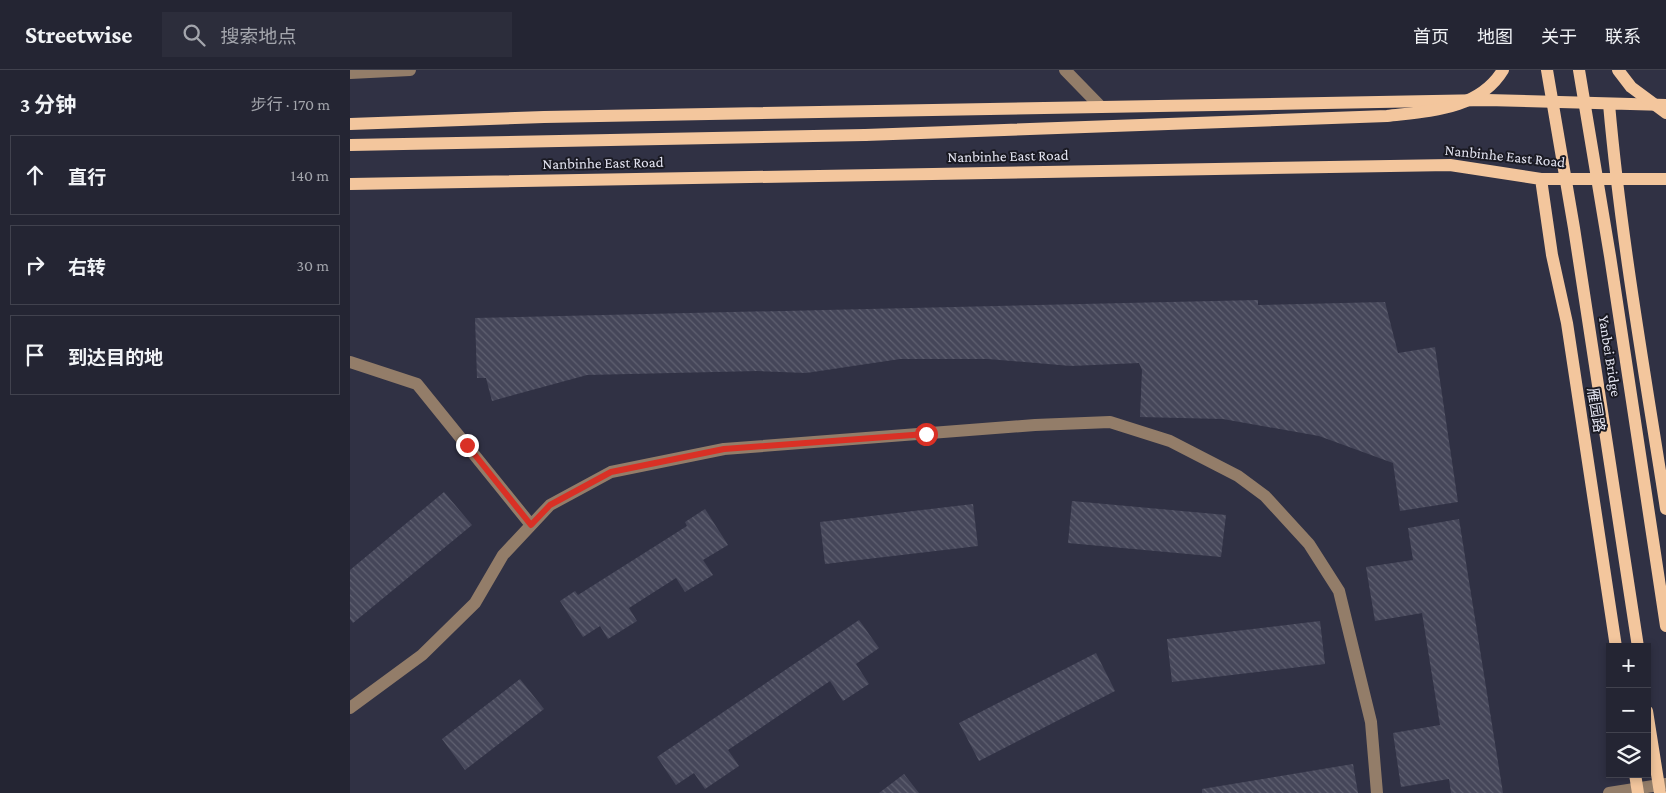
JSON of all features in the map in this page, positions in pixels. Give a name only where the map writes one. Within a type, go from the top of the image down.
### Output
[{"type":"main road","points":[[350,145],[865,135],[1387,116],[1443,109],[1468,100],[1496,83],[1503,70]]},
{"type":"main road","name":"Yanbei Bridge","points":[[1547,70],[1574,228],[1637,643]]},
{"type":"main road","name":"Yanbei Bridge","points":[[1579,70],[1610,256],[1666,626]]},
{"type":"main road","points":[[1618,70],[1631,87],[1666,113]]},
{"type":"main road","points":[[350,124],[544,117],[1487,100],[1666,105]]},
{"type":"main road","points":[[1609,104],[1616,179],[1666,509]]},
{"type":"main road","name":"Nanbinhe East Road","points":[[350,184],[1450,165],[1541,179],[1666,179]]},
{"type":"main road","name":"雁园路","points":[[1541,179],[1552,255],[1567,323],[1615,643]]},
{"type":"main road","points":[[1650,733],[1660,793]]},
{"type":"main road","points":[[1636,778],[1638,791]]},
{"type":"street","points":[[350,73],[410,70]]},
{"type":"street","points":[[1065,70],[1101,107]]},
{"type":"street","points":[[350,362],[417,384],[531,525]]},
{"type":"street","points":[[350,708],[422,655],[476,603],[503,554],[550,505],[611,472],[724,449],[1035,425],[1110,422],[1170,441],[1238,476],[1265,496],[1309,544],[1339,591],[1371,722],[1377,793]]},
{"type":"street","points":[[1609,793],[1638,791],[1666,784]]},
{"type":"building","points":[[1258,300],[1258,305],[1385,302],[1398,353],[1435,347],[1458,502],[1400,511],[1393,463],[1319,436],[1223,419],[1140,417],[1142,370],[1139,363],[1071,366],[988,359],[900,359],[806,373],[757,371],[587,375],[492,401],[486,378],[477,378],[475,318]]},
{"type":"building","points":[[444,492],[472,525],[353,623],[350,619],[350,570]]},
{"type":"building","points":[[1072,501],[1226,515],[1221,557],[1068,543]]},
{"type":"building","points":[[973,504],[978,546],[825,564],[820,522]]},
{"type":"building","points":[[705,509],[728,545],[703,560],[713,575],[685,592],[676,578],[629,608],[637,621],[608,639],[600,626],[583,637],[560,601],[575,591],[578,595],[687,526],[685,522]]},
{"type":"building","points":[[1459,519],[1503,793],[1451,793],[1449,779],[1401,787],[1393,733],[1440,725],[1422,613],[1375,621],[1366,567],[1413,560],[1408,528]]},
{"type":"building","points":[[859,620],[879,648],[856,664],[869,684],[843,701],[830,681],[728,750],[739,766],[705,789],[694,773],[676,785],[657,757]]},
{"type":"building","points":[[1320,621],[1325,664],[1172,682],[1167,639]]},
{"type":"building","points":[[1096,653],[1115,691],[979,761],[959,723]]},
{"type":"building","points":[[520,679],[544,709],[465,770],[442,739]]},
{"type":"building","points":[[1353,764],[1358,793],[1202,793],[1202,789]]},
{"type":"building","points":[[904,774],[919,793],[879,793]]},
{"type":"route","points":[[467,445],[531,525],[550,505],[611,472],[676,457],[724,449],[926,434]]}]
